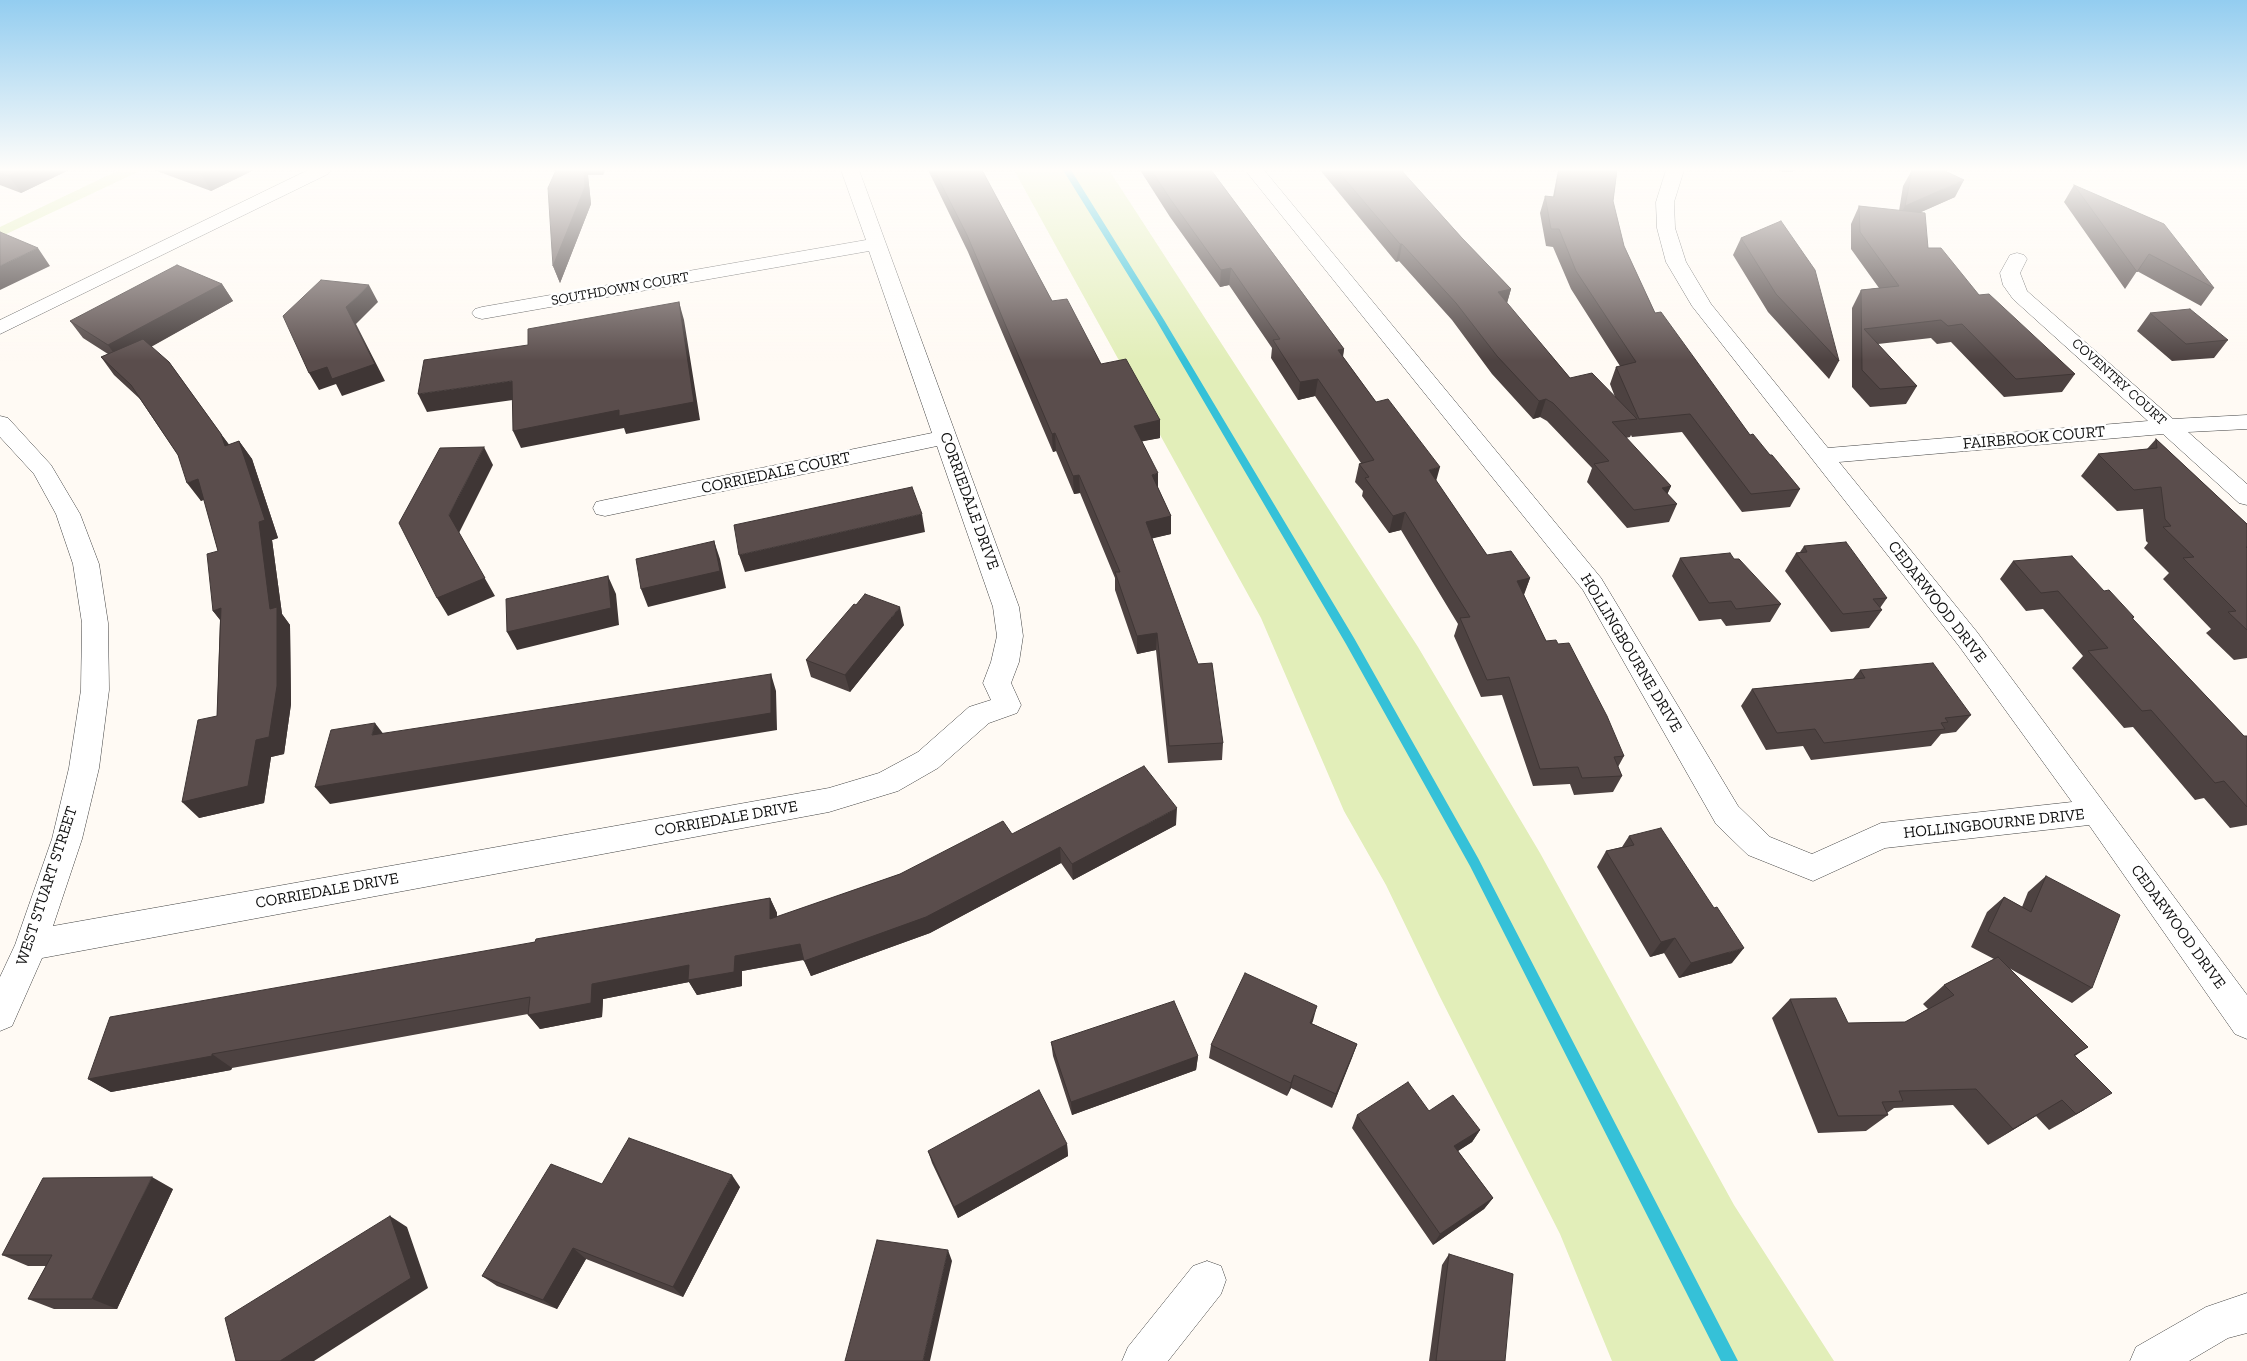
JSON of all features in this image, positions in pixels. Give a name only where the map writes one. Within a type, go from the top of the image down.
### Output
[{"type":"street","points":[[0,328],[193,234]]},
{"type":"street","name":"CORRIEDALE DRIVE","points":[[31,945],[829,800],[888,782],[928,760],[979,715],[1007,705],[996,683],[1006,662],[1010,636],[1006,607],[873,234]]},
{"type":"street","name":"HOLLINGBOURNE DRIVE","points":[[1306,234],[1592,584],[1726,815],[1759,846],[1813,868],[1881,836],[2096,812]]},
{"type":"street","name":"CEDARWOOD DRIVE","points":[[1668,234],[1676,262],[1702,306],[1968,639],[2096,812],[2247,1023]]},
{"type":"street","name":"SOUTHDOWN COURT","points":[[482,313],[877,244]]},
{"type":"street","name":"COVENTRY COURT","points":[[2017,259],[2010,273],[2013,285],[2020,295],[2247,497]]},
{"type":"street","name":"FAIRBROOK COURT","points":[[1821,456],[2234,421],[2247,422]]},
{"type":"street","name":"WEST STUART STREET","points":[[0,423],[43,470],[68,514],[86,564],[95,623],[95,690],[84,768],[66,839],[31,945],[0,1015]]},
{"type":"street","name":"CORRIEDALE COURT","points":[[605,508],[946,437]]},
{"type":"street","points":[[1142,1361],[1207,1280]]},
{"type":"street","points":[[2150,1361],[2220,1321],[2247,1313]]},
{"type":"green space","points":[[1049,234],[1150,234],[1418,647],[1540,853],[1734,1205],[1834,1361],[1612,1361],[1560,1234],[1439,995],[1386,885],[1344,811],[1261,618]]},
{"type":"building","points":[[0,234],[38,248],[0,266]]},
{"type":"building","points":[[551,234],[566,234],[553,266]]},
{"type":"building","points":[[966,234],[1016,234],[1052,301],[1067,299],[1101,364],[1126,359],[1160,420],[1134,426],[1158,473],[1152,475],[1171,516],[1146,522],[1198,664],[1212,663],[1223,743],[1169,746],[1157,633],[1137,636],[1115,572],[1120,572],[1079,475],[1073,476],[1055,433],[1052,434]]},
{"type":"building","points":[[1195,234],[1258,234],[1344,349],[1338,350],[1376,402],[1388,399],[1440,467],[1429,470],[1487,555],[1511,551],[1530,578],[1517,581],[1546,641],[1556,640],[1558,644],[1569,643],[1607,716],[1624,756],[1614,757],[1622,776],[1582,778],[1578,767],[1540,769],[1509,677],[1487,680],[1460,618],[1470,617],[1405,512],[1393,516],[1365,478],[1369,477],[1359,464],[1374,460],[1318,379],[1300,382],[1273,340],[1280,339],[1231,268],[1221,270]]},
{"type":"building","points":[[1391,234],[1458,234],[1511,289],[1498,292],[1570,378],[1592,373],[1637,419],[1612,422],[1671,486],[1662,488],[1677,504],[1634,510],[1594,464],[1609,461],[1553,403],[1546,399],[1539,401],[1497,356],[1456,303]]},
{"type":"building","points":[[1561,234],[1621,234],[1624,246],[1655,313],[1661,312],[1750,435],[1753,434],[1800,489],[1751,494],[1690,414],[1639,419],[1616,367],[1636,362],[1576,271]]},
{"type":"building","points":[[1752,234],[1790,234],[1815,270],[1839,361],[1776,294],[1741,238]]},
{"type":"building","points":[[1861,234],[1927,234],[1928,248],[1941,248],[1979,295],[1989,294],[2075,374],[2016,379],[1962,324],[1948,326],[1941,320],[1864,329],[1917,386],[1880,389],[1862,370],[1861,290],[1899,286]]},
{"type":"building","points":[[2109,234],[2171,234],[2214,288],[2149,254],[2137,272]]},
{"type":"building","points":[[177,265],[222,284],[108,345],[70,321]]},
{"type":"building","points":[[321,280],[369,285],[346,307],[375,364],[332,379],[327,367],[309,373],[283,316]]},
{"type":"building","points":[[679,302],[694,402],[619,416],[619,410],[513,431],[512,381],[418,394],[424,360],[528,345],[528,329]]},
{"type":"building","points":[[2190,309],[2228,340],[2186,344],[2150,313]]},
{"type":"building","points":[[143,339],[169,362],[221,434],[225,446],[239,441],[265,520],[259,522],[270,609],[277,607],[277,686],[269,737],[256,740],[248,786],[182,802],[198,720],[217,716],[221,608],[213,611],[207,554],[218,551],[198,479],[187,483],[178,455],[131,385],[101,357]]},
{"type":"building","points":[[2156,439],[2247,524],[2247,630],[2228,612],[2236,611],[2183,558],[2194,557],[2163,527],[2171,526],[2165,519],[2161,487],[2134,490],[2098,454],[2157,448]]},
{"type":"building","points":[[484,447],[449,515],[485,578],[437,598],[399,523],[440,448]]},
{"type":"building","points":[[912,487],[922,514],[739,555],[734,525]]},
{"type":"building","points":[[714,541],[720,571],[641,589],[636,559]]},
{"type":"building","points":[[1846,542],[1887,598],[1873,599],[1882,610],[1843,614],[1796,553],[1807,552],[1804,546]]},
{"type":"building","points":[[1730,553],[1734,559],[1739,559],[1781,604],[1736,609],[1731,601],[1709,603],[1680,558]]},
{"type":"building","points":[[2072,556],[2104,591],[2109,590],[2134,617],[2132,618],[2244,736],[2247,736],[2247,807],[2224,781],[2215,783],[2151,710],[2142,711],[2088,651],[2108,648],[2058,591],[2041,593],[2013,561]]},
{"type":"building","points":[[608,576],[611,608],[507,632],[506,599]]},
{"type":"building","points":[[865,594],[900,607],[845,675],[806,660],[854,604],[856,605]]},
{"type":"building","points":[[1933,663],[1971,715],[1945,718],[1948,722],[1941,723],[1945,729],[1824,743],[1815,729],[1777,733],[1752,689],[1865,678],[1860,670]]},
{"type":"building","points":[[771,674],[771,713],[315,787],[331,730],[375,723],[372,735]]},
{"type":"building","points":[[1144,766],[1177,808],[1072,864],[1060,847],[926,917],[804,961],[800,944],[735,956],[734,972],[688,980],[689,965],[592,984],[591,1003],[528,1015],[530,997],[212,1054],[212,1056],[88,1079],[110,1017],[535,942],[536,939],[770,898],[770,919],[900,874],[1003,821],[1012,834]]},
{"type":"building","points":[[1661,828],[1714,908],[1717,907],[1744,948],[1691,963],[1675,938],[1661,942],[1606,851],[1634,845],[1629,836]]},
{"type":"building","points":[[2046,876],[2120,915],[2092,988],[1988,931],[2004,897],[2031,912]]},
{"type":"building","points":[[1998,957],[2088,1047],[2074,1055],[2112,1093],[2076,1114],[2062,1100],[2013,1129],[1976,1089],[1899,1091],[1903,1101],[1882,1102],[1888,1115],[1838,1116],[1790,999],[1836,998],[1848,1023],[1905,1022],[1954,995],[1944,985]]},
{"type":"building","points":[[1245,973],[1317,1006],[1310,1023],[1357,1044],[1336,1094],[1294,1075],[1291,1083],[1211,1045]]},
{"type":"building","points":[[1174,1001],[1198,1056],[1071,1102],[1051,1042]]},
{"type":"building","points":[[1408,1082],[1429,1111],[1453,1095],[1480,1130],[1454,1146],[1493,1198],[1440,1234],[1357,1115]]},
{"type":"building","points":[[1039,1090],[1067,1144],[954,1207],[928,1151]]},
{"type":"building","points":[[629,1138],[732,1175],[673,1287],[573,1248],[543,1300],[482,1276],[551,1164],[602,1184]]},
{"type":"building","points":[[152,1177],[92,1299],[28,1299],[52,1255],[2,1255],[43,1178]]},
{"type":"building","points":[[390,1216],[411,1278],[280,1361],[236,1361],[225,1318]]},
{"type":"building","points":[[877,1240],[948,1250],[923,1361],[845,1361]]},
{"type":"building","points":[[1449,1254],[1513,1274],[1505,1361],[1436,1361]]},
{"type":"waterway","points":[[1106,234],[1160,320],[1350,641],[1474,862],[1730,1361]]}]
